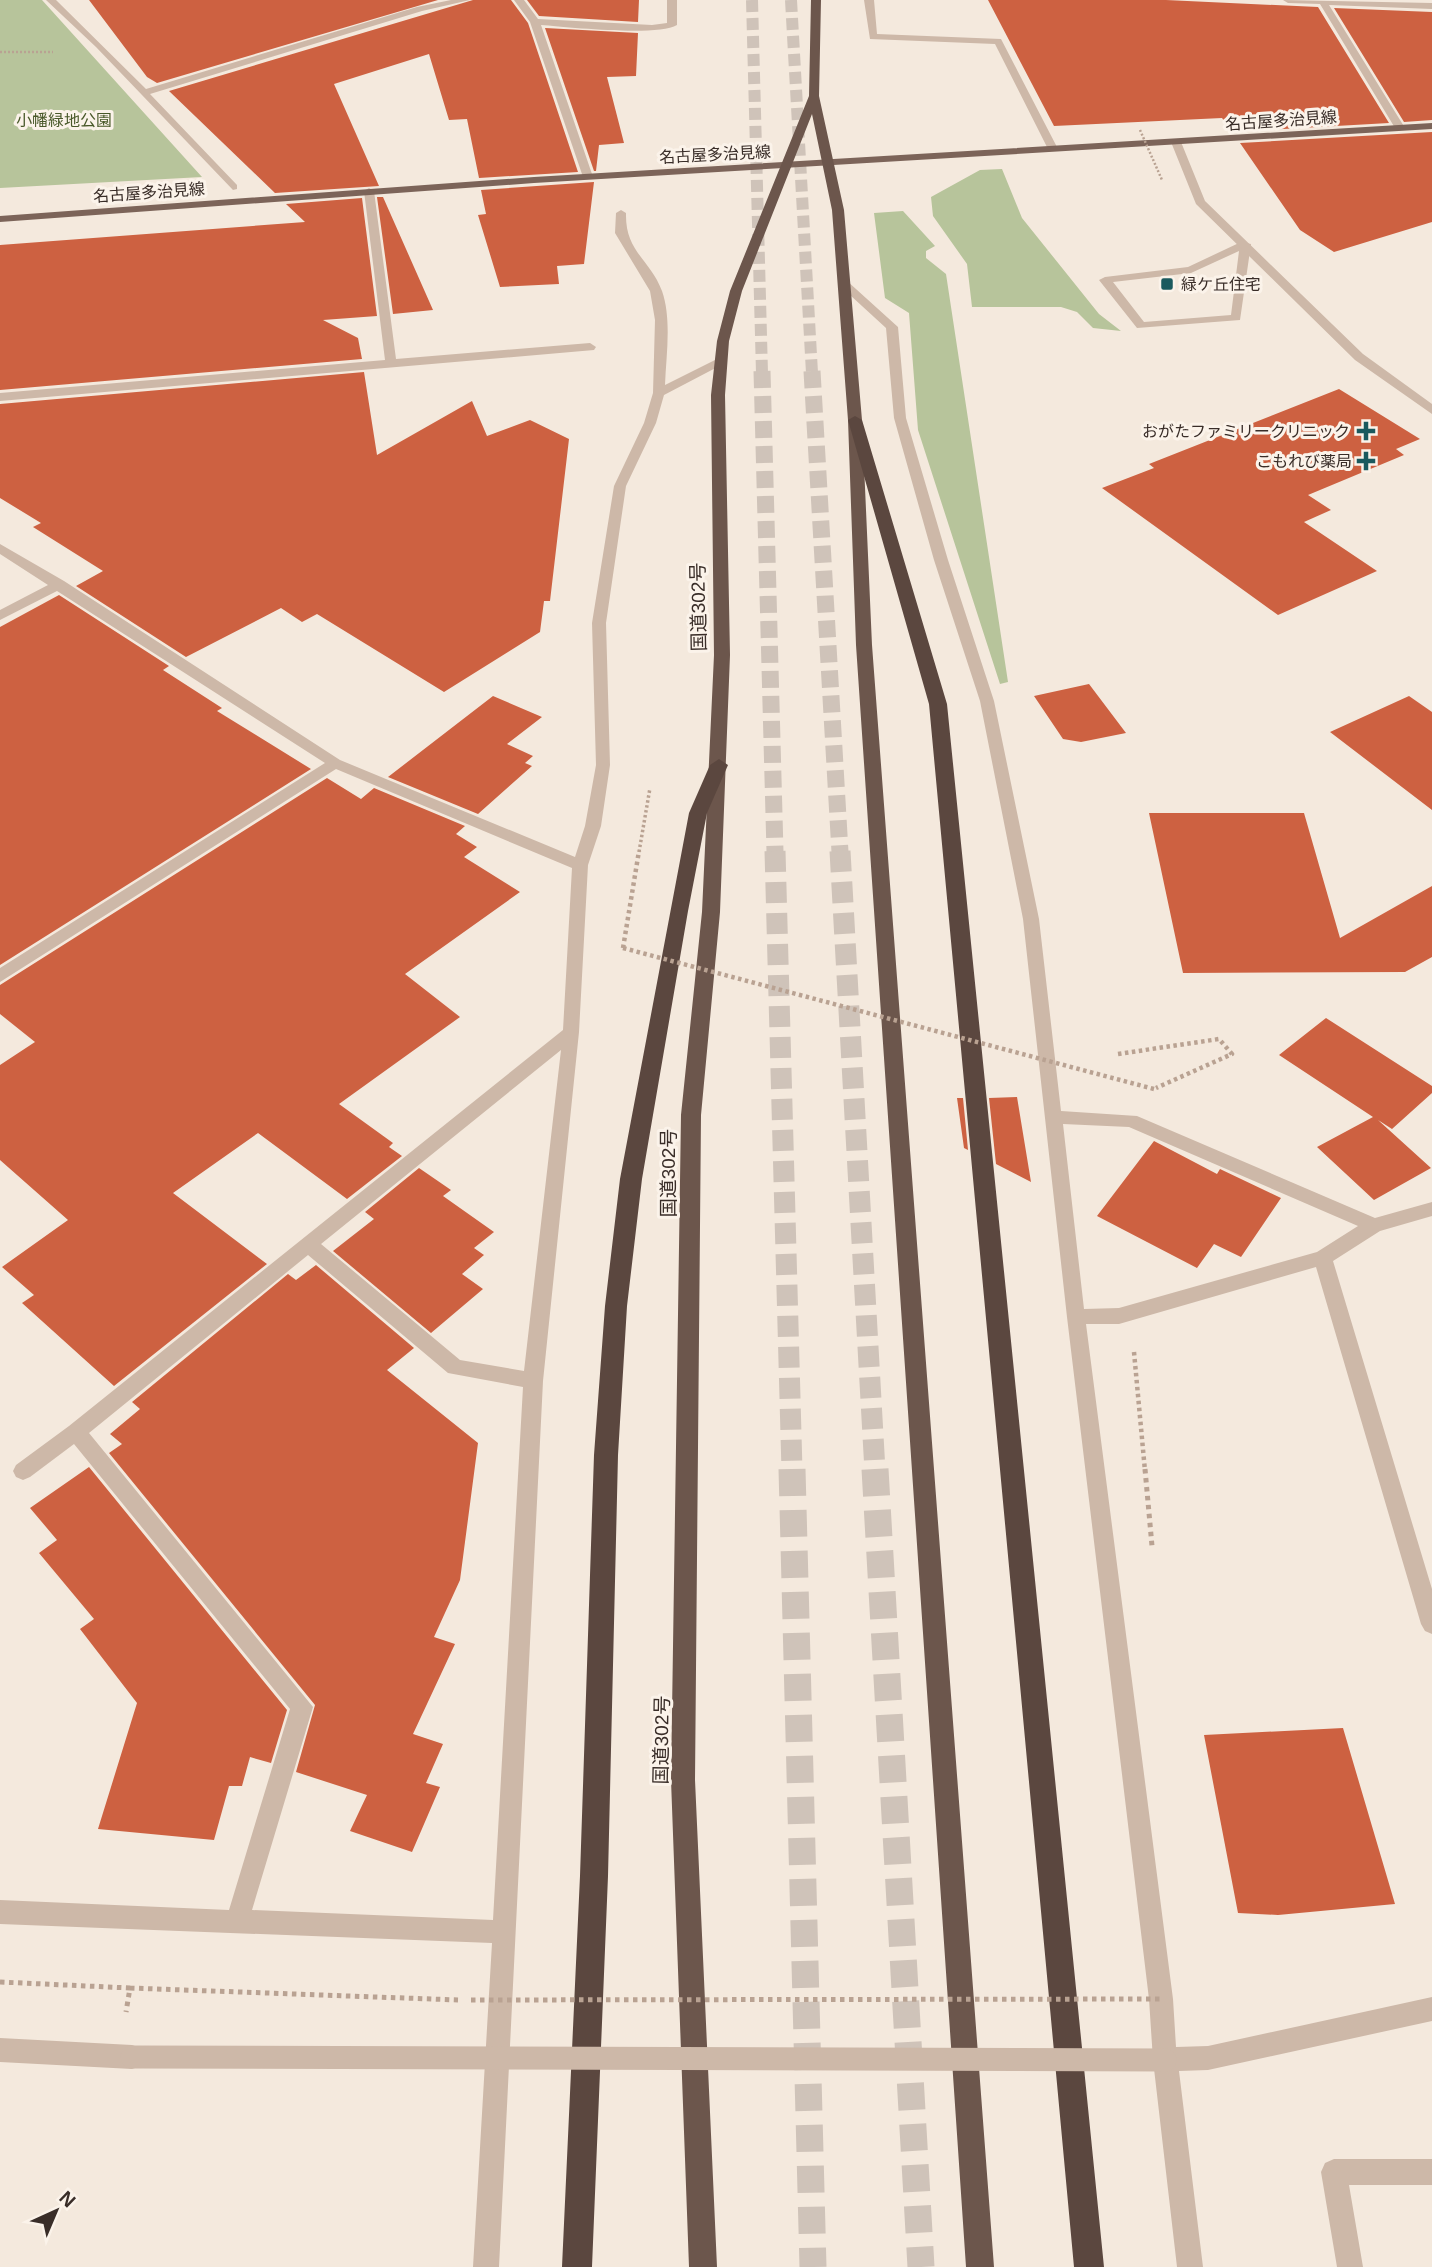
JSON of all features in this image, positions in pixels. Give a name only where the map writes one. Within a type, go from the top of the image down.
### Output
[{"type":"highway","name":"国道302号","points":[[816,0],[814,96],[838,210],[855,420],[864,645],[980,2267]]},
{"type":"highway","name":"国道302号","points":[[703,2267],[683,1780],[691,1115],[711,912],[722,655],[718,395],[723,341],[736,291],[814,96]]},
{"type":"highway","points":[[855,420],[938,704],[1089,2267]]},
{"type":"highway","points":[[577,2267],[594,1876],[606,1468],[616,1306],[631,1179],[678,911],[698,813],[719,765]]},
{"type":"main road","name":"名古屋多治見線","points":[[0,219],[369,191],[1432,126]]},
{"type":"street","points":[[51,0],[145,92],[233,187]]},
{"type":"street","points":[[145,92],[420,9],[465,0]]},
{"type":"street","points":[[519,0],[535,22],[588,177]]},
{"type":"street","points":[[535,22],[652,28],[672,24],[672,0]]},
{"type":"street","points":[[869,0],[873,37],[998,41],[1053,149]]},
{"type":"street","points":[[1288,0],[1432,6]]},
{"type":"street","points":[[1322,1],[1400,128]]},
{"type":"street","points":[[1176,142],[1200,202],[1359,357],[1432,410]]},
{"type":"street","points":[[369,191],[391,363]]},
{"type":"street","points":[[486,2267],[533,1381],[571,1032],[580,865],[593,826],[603,765],[599,623],[620,486],[650,423],[659,393],[661,320],[656,291],[620,233],[621,213]]},
{"type":"street","points":[[1245,244],[1236,318],[1142,326],[1105,280],[1191,270],[1245,244]]},
{"type":"street","points":[[842,282],[892,327],[900,418],[941,560],[987,701],[1031,919],[1076,1317],[1161,1999],[1165,2060],[1190,2267]]},
{"type":"street","points":[[0,397],[590,347]]},
{"type":"street","points":[[659,393],[721,362]]},
{"type":"street","points":[[0,548],[335,763],[580,865]]},
{"type":"street","points":[[0,616],[59,584]]},
{"type":"street","points":[[0,976],[335,763]]},
{"type":"street","points":[[23,1471],[76,1432],[571,1032]]},
{"type":"street","points":[[1054,1117],[1131,1121],[1374,1225]]},
{"type":"street","points":[[1076,1317],[1119,1316],[1323,1258],[1374,1225],[1432,1209]]},
{"type":"street","points":[[308,1244],[455,1367],[533,1381]]},
{"type":"street","points":[[1323,1258],[1432,1624]]},
{"type":"street","points":[[76,1432],[302,1707],[237,1922]]},
{"type":"street","points":[[0,1912],[505,1932]]},
{"type":"street","points":[[0,2050],[132,2057],[1165,2060],[1208,2058],[1432,2009]]},
{"type":"street","points":[[1350,2267],[1334,2172],[1432,2172]]},
{"type":"path","points":[[1140,130],[1162,180]]},
{"type":"path","points":[[650,788],[623,948],[1154,1089],[1232,1054],[1219,1039],[1118,1054]]},
{"type":"path","points":[[130,1988],[471,2000],[1161,1999]]},
{"type":"green space","name":"小幡緑地公園","points":[[0,0],[42,0],[202,177],[0,188]]},
{"type":"green space","points":[[1002,169],[1022,218],[1099,314],[1121,331],[1093,328],[1077,312],[1061,307],[972,307],[967,264],[933,216],[931,197],[980,170]]},
{"type":"green space","points":[[903,211],[935,246],[926,251],[926,258],[946,274],[1008,682],[1000,684],[918,430],[909,313],[885,298],[874,213]]},
{"type":"building","points":[[89,0],[438,0],[157,83],[147,77]]},
{"type":"building","points":[[473,0],[511,0],[528,23],[578,172],[479,178],[467,119],[449,120],[429,54],[334,84],[379,186],[275,193],[169,91]]},
{"type":"building","points":[[527,0],[639,0],[638,22],[539,16]]},
{"type":"building","points":[[988,0],[1166,0],[1318,7],[1389,123],[1232,132],[1222,118],[1054,126]]},
{"type":"building","points":[[1334,8],[1432,12],[1432,120],[1404,122]]},
{"type":"building","points":[[545,28],[638,33],[636,76],[607,77],[624,143],[599,145],[596,171],[594,171]]},
{"type":"building","points":[[1432,132],[1432,222],[1334,252],[1300,230],[1240,143]]},
{"type":"building","points":[[594,182],[584,264],[557,266],[559,284],[500,287],[478,215],[486,214],[481,190]]},
{"type":"building","points":[[377,197],[383,197],[433,310],[393,314]]},
{"type":"building","points":[[362,198],[377,316],[323,320],[358,338],[362,359],[0,390],[0,245],[305,222],[286,204]]},
{"type":"building","points":[[364,372],[377,455],[472,401],[487,436],[530,420],[569,439],[550,601],[544,601],[540,632],[444,692],[317,614],[302,622],[281,608],[186,657],[76,586],[103,571],[33,527],[41,523],[0,498],[0,404]]},
{"type":"building","points":[[1339,389],[1420,439],[1396,449],[1404,455],[1308,495],[1331,510],[1304,522],[1377,571],[1278,615],[1102,488],[1154,468],[1149,464]]},
{"type":"building","points":[[59,595],[169,666],[163,670],[222,708],[217,711],[311,769],[0,965],[0,627]]},
{"type":"building","points":[[1089,684],[1126,733],[1081,742],[1063,739],[1034,696]]},
{"type":"building","points":[[493,696],[542,717],[507,744],[533,756],[525,763],[532,766],[478,814],[388,777]]},
{"type":"building","points":[[1409,696],[1432,712],[1432,810],[1330,732]]},
{"type":"building","points":[[327,778],[361,799],[374,788],[465,826],[456,834],[477,847],[464,857],[520,892],[405,974],[460,1017],[339,1104],[393,1143],[389,1147],[402,1156],[347,1199],[258,1133],[173,1193],[267,1264],[114,1386],[22,1303],[34,1295],[2,1267],[68,1220],[0,1160],[0,1065],[35,1042],[0,1014],[0,985]]},
{"type":"building","points":[[1149,813],[1304,813],[1340,938],[1432,886],[1432,957],[1405,972],[1183,973]]},
{"type":"building","points":[[1326,1018],[1432,1086],[1432,1093],[1392,1129],[1378,1120],[1431,1168],[1374,1200],[1317,1147],[1373,1117],[1279,1055]]},
{"type":"building","points":[[1017,1097],[1031,1182],[996,1164],[989,1098]]},
{"type":"building","points":[[957,1098],[963,1098],[968,1150],[964,1148]]},
{"type":"building","points":[[1154,1141],[1217,1174],[1220,1169],[1281,1198],[1241,1257],[1214,1244],[1197,1268],[1097,1216]]},
{"type":"building","points":[[419,1168],[451,1190],[443,1196],[494,1232],[474,1248],[484,1255],[462,1274],[483,1289],[431,1333],[333,1251],[374,1219],[365,1212]]},
{"type":"building","points":[[316,1265],[414,1348],[387,1370],[478,1443],[460,1580],[434,1637],[455,1644],[413,1734],[443,1744],[426,1783],[440,1787],[412,1852],[350,1831],[367,1795],[296,1772],[315,1705],[109,1453],[122,1444],[110,1434],[140,1409],[132,1402],[288,1274],[296,1280]]},
{"type":"building","points":[[89,1467],[287,1710],[271,1763],[250,1757],[242,1786],[229,1786],[214,1840],[98,1829],[137,1703],[80,1629],[94,1619],[39,1553],[57,1540],[30,1508]]},
{"type":"building","points":[[1343,1728],[1395,1904],[1278,1915],[1238,1913],[1204,1735]]},
{"type":"tunnel","points":[[752,0],[762,373]]},
{"type":"tunnel","points":[[791,0],[812,373]]},
{"type":"tunnel","points":[[762,371],[775,852]]},
{"type":"tunnel","points":[[812,371],[840,852]]},
{"type":"tunnel","points":[[775,851],[792,1471]]},
{"type":"tunnel","points":[[840,851],[875,1471]]},
{"type":"tunnel","points":[[792,1469],[813,2267]]},
{"type":"tunnel","points":[[875,1469],[921,2267]]},
{"type":"place","name":"緑ケ丘住宅","points":[[1167,284]]},
{"type":"place","name":"おがたファミリークリニック","points":[[1366,431]]},
{"type":"place","name":"こもれび薬局","points":[[1366,461]]}]
